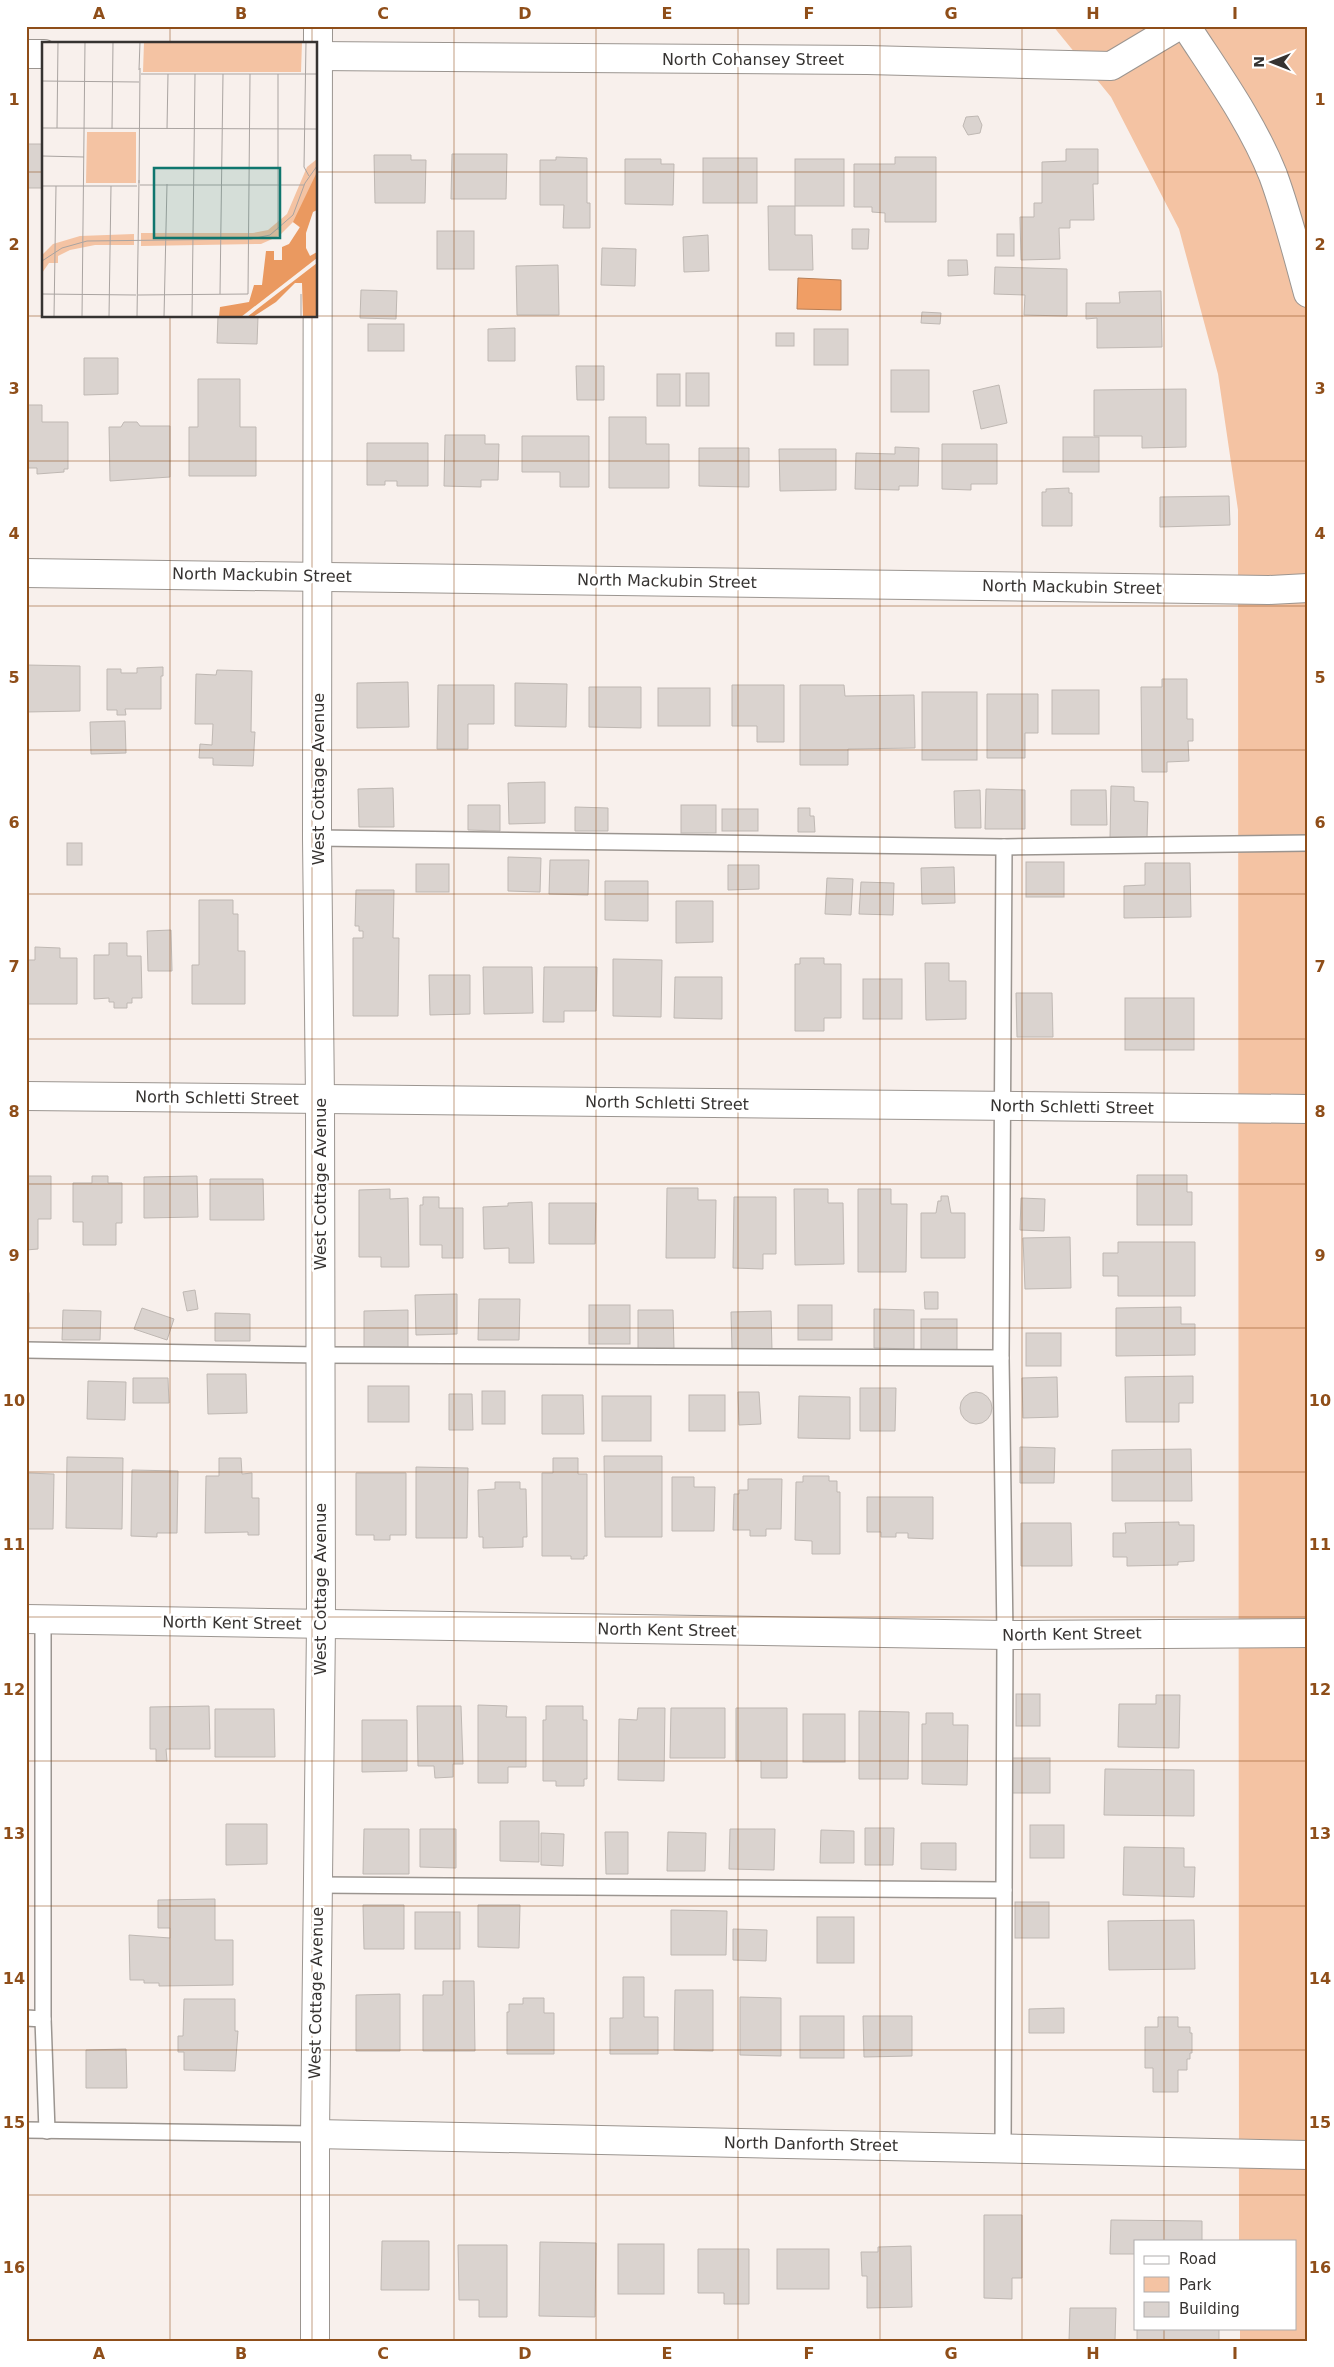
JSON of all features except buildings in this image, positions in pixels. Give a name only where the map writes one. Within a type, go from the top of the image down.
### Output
[{"type":"street","name":"West Cottage Avenue","points":[[317,42],[318,26]]},
{"type":"street","name":"North Cohansey Street","points":[[318,56],[867,60],[1111,66],[1178,26]]},
{"type":"street","points":[[1186,26],[1246,119],[1272,174],[1295,243],[1308,293]]},
{"type":"street","points":[[26,54],[42,54]]},
{"type":"street","name":"West Cottage Avenue","points":[[315,2341],[320,1625],[320,1099],[317,838],[318,316]]},
{"type":"street","name":"North Mackubin Street","points":[[26,573],[1259,590],[1308,588]]},
{"type":"street","name":"North Schletti Street","points":[[26,1096],[1308,1110]]},
{"type":"street","name":"North Kent Street","points":[[34,1619],[1005,1635],[1308,1633]]},
{"type":"street","name":"North Danforth Street","points":[[315,2134],[1308,2155]]},
{"type":"lane","points":[[317,838],[1004,846],[1308,843]]},
{"type":"lane","points":[[1003,2148],[1005,1635],[1001,1358],[1004,1106],[1004,846]]},
{"type":"lane","points":[[26,1350],[320,1355],[1001,1358]]},
{"type":"lane","points":[[34,1619],[47,2131]]},
{"type":"lane","points":[[318,1886],[1004,1890]]},
{"type":"lane","points":[[26,2018],[43,2019]]},
{"type":"lane","points":[[26,2130],[315,2134]]},
{"type":"green space","points":[[1053,26],[1306,26],[1308,29],[1308,2341],[1240,2341],[1240,2330],[1296,2330],[1296,2240],[1239,2240],[1238,510],[1218,374],[1179,229],[1111,97]]},
{"type":"shaded area","points":[[798,278],[841,280],[841,310],[797,309]]}]
